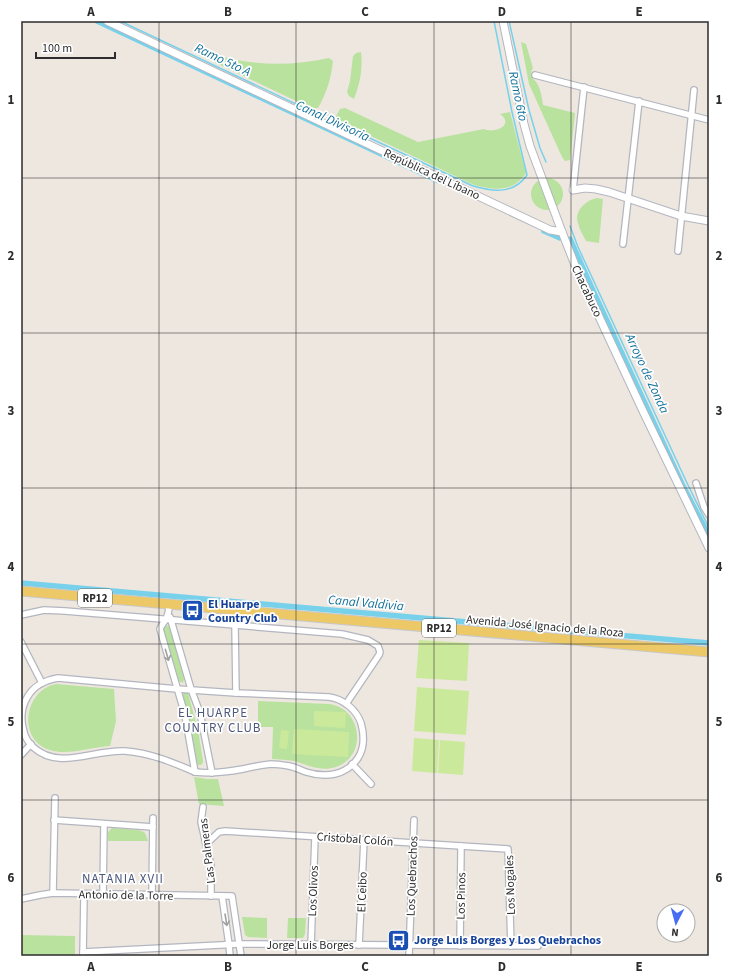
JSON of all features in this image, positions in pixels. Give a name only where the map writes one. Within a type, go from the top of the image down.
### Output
[{"type":"main road","name":"Avenida José Ignacio de la Roza","points":[[21,592],[169,608],[709,652]]},
{"type":"street","name":"República del Líbano","points":[[108,21],[550,230],[562,232]]},
{"type":"street","name":"Chacabuco","points":[[503,21],[524,124],[530,146],[562,232],[575,265],[709,548]]},
{"type":"street","points":[[535,74],[709,120]]},
{"type":"street","points":[[584,87],[573,190],[585,188],[596,189],[681,216],[709,221]]},
{"type":"street","points":[[678,251],[694,90]]},
{"type":"street","points":[[623,244],[639,101]]},
{"type":"street","points":[[696,482],[704,507],[709,515]]},
{"type":"street","points":[[169,608],[168,620],[200,713],[212,773]]},
{"type":"street","points":[[21,615],[44,610],[55,610],[342,634],[375,643],[380,649],[379,655],[346,704]]},
{"type":"street","points":[[168,620],[161,626],[160,629],[187,726],[195,772]]},
{"type":"street","points":[[235,625],[236,693]]},
{"type":"street","points":[[21,642],[42,683]]},
{"type":"street","points":[[52,679],[177,689],[236,693],[329,696],[337,698],[346,704],[360,720],[364,737],[362,748],[359,755],[345,770],[339,773],[327,775],[307,772],[289,766],[275,764],[233,771],[212,773],[195,772],[166,760],[144,754],[118,750],[64,759],[48,756],[31,744],[24,733],[21,721],[22,708],[30,693],[42,683],[52,679]]},
{"type":"street","points":[[21,755],[31,744]]},
{"type":"street","points":[[352,764],[371,784]]},
{"type":"street","points":[[53,893],[55,798]]},
{"type":"street","name":"Las Palmeras","points":[[203,807],[201,822],[211,866],[211,896]]},
{"type":"street","points":[[152,895],[153,818]]},
{"type":"street","points":[[54,820],[153,827]]},
{"type":"street","name":"Los Quebrachos","points":[[409,956],[414,820]]},
{"type":"street","points":[[103,894],[104,824]]},
{"type":"street","name":"Cristobal Colón","points":[[206,844],[219,832],[223,831],[508,849]]},
{"type":"street","name":"Los Olivos","points":[[311,945],[315,837]]},
{"type":"street","name":"El Ceibo","points":[[359,945],[364,840]]},
{"type":"street","name":"Los Pinos","points":[[460,946],[461,846]]},
{"type":"street","name":"Los Nogales","points":[[508,849],[511,946]]},
{"type":"street","name":"Antonio de la Torre","points":[[21,899],[53,893],[232,896],[240,944]]},
{"type":"street","points":[[83,954],[84,894]]},
{"type":"street","name":"Las Palmeras","points":[[222,896],[230,945],[230,956]]},
{"type":"street","points":[[240,944],[241,956]]},
{"type":"street","name":"Jorge Luis Borges","points":[[83,954],[240,944],[538,946]]},
{"type":"green space","points":[[521,42],[526,44],[533,68],[531,71],[531,76],[539,87],[543,105],[575,113],[570,160],[565,161],[562,157],[529,84]]},
{"type":"green space","points":[[197,49],[229,59],[246,62],[279,64],[329,58],[333,61],[330,80],[318,108],[313,109],[197,54]]},
{"type":"green space","points":[[361,52],[362,64],[358,88],[354,99],[349,96],[347,92],[353,56],[356,53]]},
{"type":"green space","points":[[345,108],[418,142],[484,129],[493,130],[502,128],[505,122],[504,118],[500,114],[510,112],[526,173],[515,184],[509,187],[496,189],[474,185],[337,120],[336,116],[340,109]]},
{"type":"green space","points":[[544,178],[550,178],[560,185],[563,194],[562,200],[556,207],[550,210],[544,210],[534,203],[531,197],[531,191],[538,181]]},
{"type":"green space","points":[[597,198],[603,199],[599,243],[586,241],[579,228],[577,219],[579,210],[589,201]]},
{"type":"green space","points":[[165,625],[170,627],[184,679],[183,683],[179,681],[163,629]]},
{"type":"green space","points":[[419,640],[469,643],[467,681],[416,678]]},
{"type":"green space","points":[[56,684],[114,689],[116,721],[110,746],[80,751],[57,752],[39,745],[29,726],[31,705],[37,695],[45,688]]},
{"type":"green space","points":[[417,687],[469,691],[466,735],[414,731]]},
{"type":"green space","points":[[184,692],[188,693],[198,730],[203,761],[201,765],[198,765],[197,762],[190,723],[183,696]]},
{"type":"green space","points":[[258,701],[329,704],[340,707],[349,714],[357,733],[357,743],[353,753],[346,761],[336,767],[325,769],[294,761],[272,759],[273,727],[258,727]]},
{"type":"green space","points":[[314,711],[346,712],[345,728],[314,726]]},
{"type":"green space","points":[[294,729],[349,732],[348,757],[292,754]]},
{"type":"green space","points":[[281,730],[289,731],[287,749],[279,748]]},
{"type":"green space","points":[[414,738],[439,740],[437,773],[412,771]]},
{"type":"green space","points":[[440,740],[465,742],[463,775],[438,773]]},
{"type":"green space","points":[[194,777],[218,779],[224,806],[199,804]]},
{"type":"green space","points":[[112,828],[138,830],[144,832],[148,841],[108,841],[108,832]]},
{"type":"green space","points":[[242,917],[267,918],[267,938],[248,937],[245,935]]},
{"type":"green space","points":[[288,918],[306,918],[305,934],[303,938],[287,938]]},
{"type":"green space","points":[[21,935],[75,936],[75,956],[21,956]]},
{"type":"waterway","name":"Canal Divisoria","points":[[97,21],[439,181]]},
{"type":"waterway","name":"Ramo 5to A","points":[[120,21],[317,114]]},
{"type":"waterway","name":"Ramo 5to A","points":[[335,122],[473,186],[496,190],[503,190],[516,186],[527,175],[512,112],[494,21]]},
{"type":"waterway","name":"Arroyo de Zonda","points":[[509,21],[529,110],[540,148],[546,162]]},
{"type":"waterway","name":"Arroyo de Zonda","points":[[570,226],[578,247],[709,528]]},
{"type":"waterway","name":"Canal Divisoria","points":[[544,231],[560,238]]},
{"type":"waterway","name":"Canal Divisoria","points":[[570,239],[682,484],[709,536]]},
{"type":"waterway","name":"Canal Valdivia","points":[[21,583],[709,643]]},
{"type":"place","name":"El Huarpe Country Club","points":[[192,611]]},
{"type":"place","name":"Jorge Luis Borges y Los Quebrachos","points":[[399,940]]},
{"type":"district","name":"EL HUARPE COUNTRY CLUB","points":[[213,720]]},
{"type":"district","name":"NATANIA XVII","points":[[123,878]]},
{"type":"water label","name":"Ramo 6to","points":[[519,96]]}]
